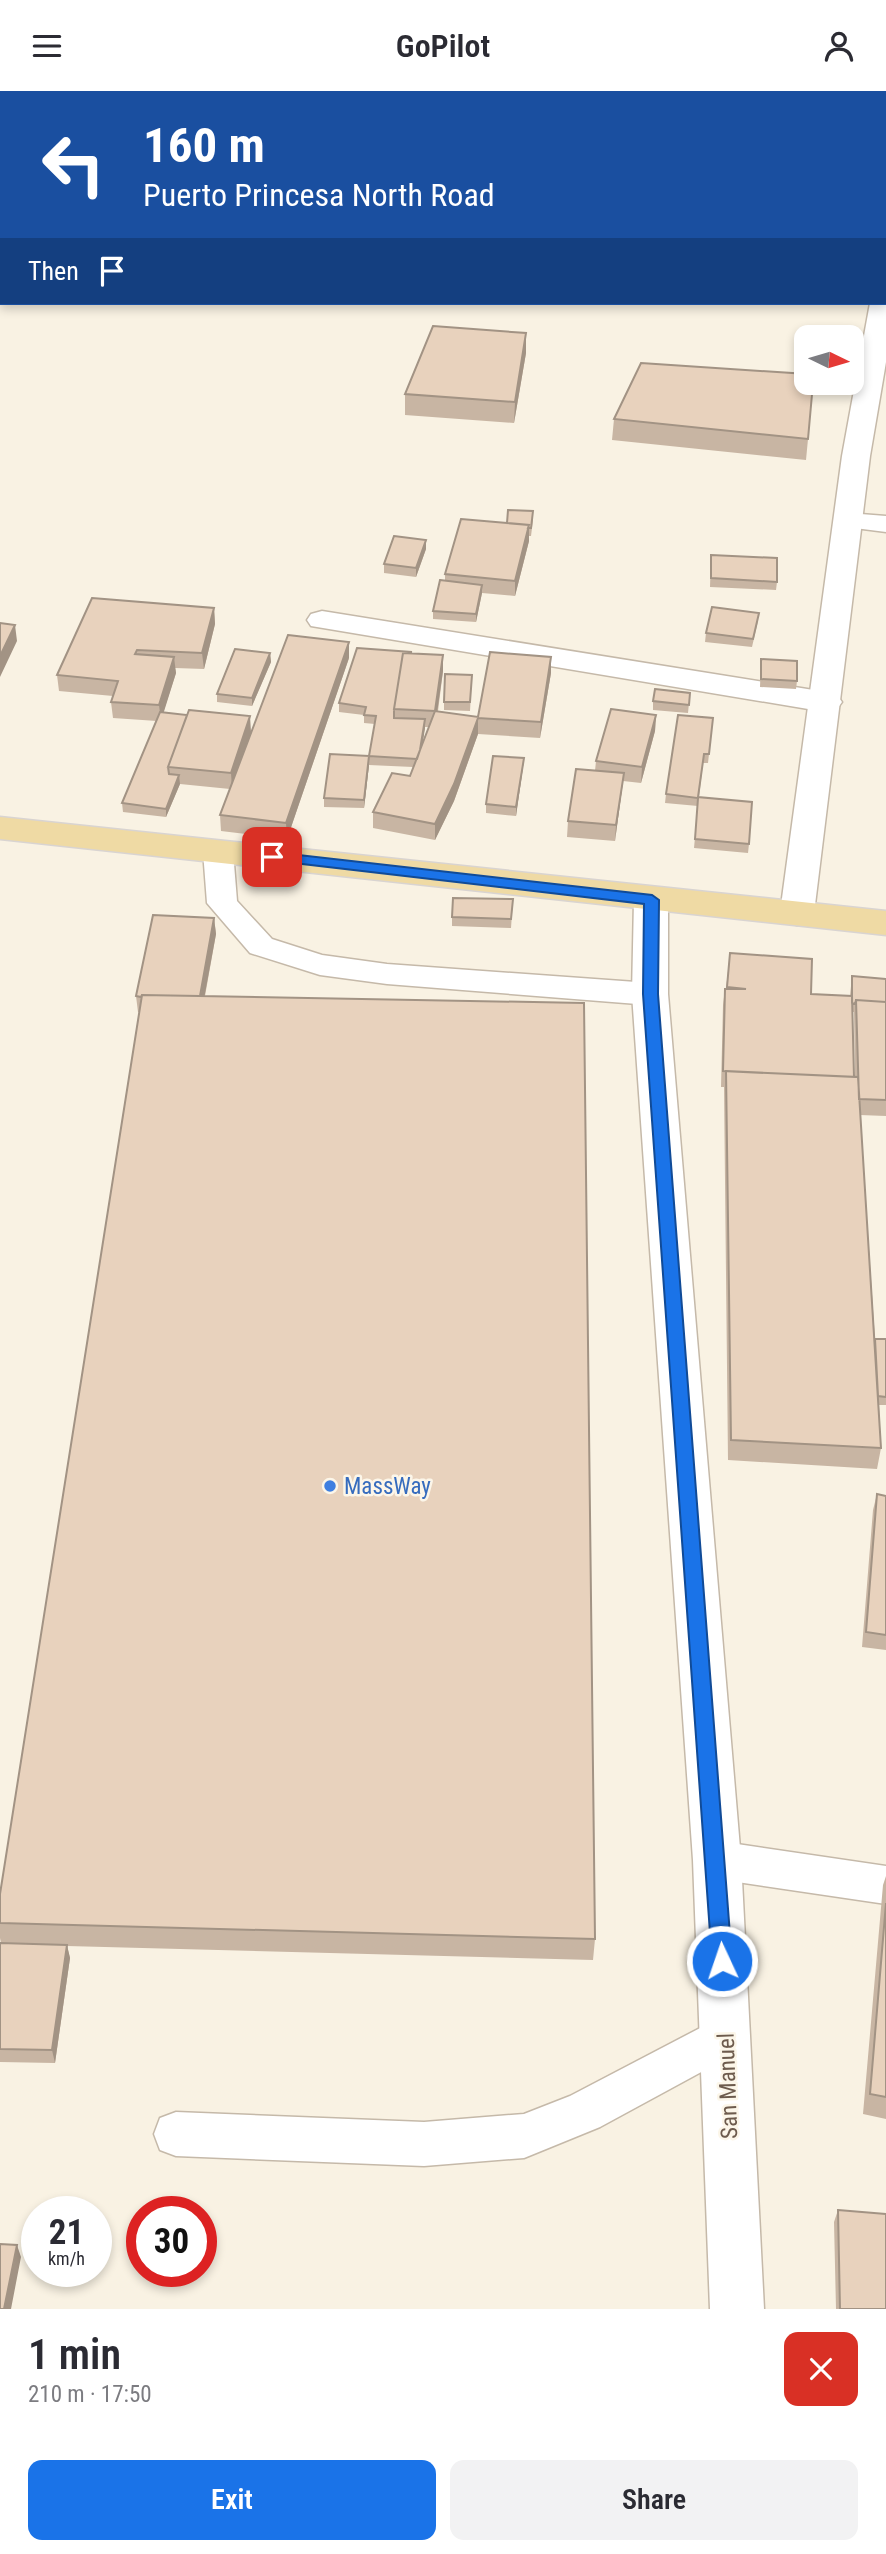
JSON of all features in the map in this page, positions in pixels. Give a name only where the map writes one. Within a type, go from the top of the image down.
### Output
[{"type":"main road","points":[[0,828],[886,923]]},
{"type":"street","points":[[797,913],[848,521],[883,305]]},
{"type":"street","points":[[322,620],[826,702]]},
{"type":"street","name":"San Manuel","points":[[652,900],[650,994],[717,1860],[737,2309]]},
{"type":"lane","points":[[848,521],[886,524]]},
{"type":"lane","points":[[218,851],[222,903],[261,946],[320,965],[387,974],[650,994]]},
{"type":"lane","points":[[717,1860],[886,1885]]},
{"type":"lane","points":[[176,2134],[424,2144],[524,2136],[584,2112],[725,2036]]},
{"type":"building","points":[[433,326],[526,333],[515,402],[405,394]]},
{"type":"building","points":[[641,363],[794,373],[794,395],[812,395],[808,439],[614,419]]},
{"type":"building","points":[[508,510],[533,511],[531,528],[528,528],[529,525],[507,523]]},
{"type":"building","points":[[461,519],[529,525],[515,581],[445,574]]},
{"type":"building","points":[[394,536],[426,540],[416,568],[384,564]]},
{"type":"building","points":[[711,555],[777,558],[777,582],[711,578]]},
{"type":"building","points":[[440,580],[482,585],[476,614],[433,611]]},
{"type":"building","points":[[92,598],[214,608],[202,653],[137,650],[135,654],[174,657],[159,705],[111,702],[118,681],[57,675]]},
{"type":"building","points":[[712,607],[759,613],[753,639],[706,633]]},
{"type":"building","points":[[0,623],[15,625],[0,656]]},
{"type":"building","points":[[288,635],[349,642],[286,823],[220,815]]},
{"type":"building","points":[[357,648],[412,652],[403,653],[394,718],[425,719],[417,759],[369,756],[376,716],[364,715],[366,707],[339,703]]},
{"type":"building","points":[[235,649],[270,653],[252,698],[217,694]]},
{"type":"building","points":[[490,652],[551,657],[541,722],[478,718],[454,784],[435,824],[373,812],[392,773],[410,776],[435,711],[478,717]]},
{"type":"building","points":[[403,653],[443,655],[435,711],[394,709]]},
{"type":"building","points":[[761,659],[797,661],[797,681],[761,679]]},
{"type":"building","points":[[445,674],[472,675],[470,702],[444,702]]},
{"type":"building","points":[[655,689],[690,693],[689,705],[653,701]]},
{"type":"building","points":[[611,709],[656,715],[642,767],[596,761]]},
{"type":"building","points":[[189,710],[250,716],[231,773],[168,767]]},
{"type":"building","points":[[160,712],[187,715],[168,767],[169,774],[179,775],[166,809],[122,803]]},
{"type":"building","points":[[678,715],[713,718],[709,754],[704,754],[698,797],[752,802],[749,844],[695,839],[698,798],[666,794]]},
{"type":"building","points":[[330,754],[369,756],[364,800],[324,798]]},
{"type":"building","points":[[493,756],[524,758],[516,807],[486,804]]},
{"type":"building","points":[[576,769],[624,773],[616,825],[568,821]]},
{"type":"building","points":[[453,898],[513,899],[511,919],[452,917]]},
{"type":"building","points":[[153,915],[214,918],[200,996],[136,996]]},
{"type":"building","points":[[730,953],[812,959],[811,994],[852,996],[854,1077],[723,1071],[725,989],[746,989],[727,987]]},
{"type":"building","points":[[852,976],[886,979],[886,1002],[856,1000],[855,1004],[852,1003]]},
{"type":"building","name":"MassWay","points":[[142,995],[584,1003],[595,1939],[0,1923],[0,1894]]},
{"type":"building","points":[[856,1000],[886,1002],[886,1100],[859,1099]]},
{"type":"building","points":[[726,1071],[858,1077],[881,1448],[731,1440]]},
{"type":"building","points":[[875,1339],[886,1339],[886,1397],[878,1396]]},
{"type":"building","points":[[877,1494],[886,1496],[886,1635],[866,1632]]},
{"type":"building","points":[[886,1903],[886,2097],[870,2094]]},
{"type":"building","points":[[0,1943],[67,1945],[52,2050],[0,2049]]},
{"type":"building","points":[[838,2210],[886,2214],[886,2309],[840,2309]]},
{"type":"building","points":[[0,2244],[17,2245],[4,2309],[0,2309]]},
{"type":"place","name":"MassWay","points":[[330,1486]]},
{"type":"route","points":[[272,857],[652,900],[650,994],[717,1860],[722,1961]]}]
